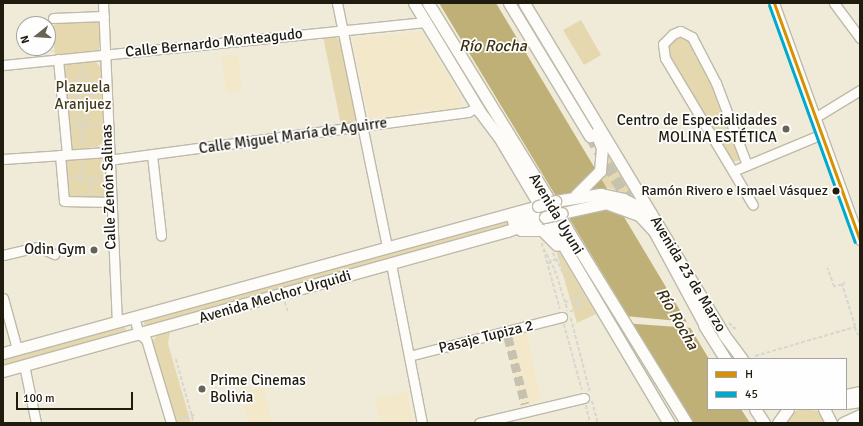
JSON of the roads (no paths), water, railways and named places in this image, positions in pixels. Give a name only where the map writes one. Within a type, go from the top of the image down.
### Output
[{"type":"main road","name":"Avenida Uyuni","points":[[414,3],[478,110],[499,137],[590,299],[669,423]]},
{"type":"main road","name":"Avenida Uyuni","points":[[428,3],[638,350],[686,423]]},
{"type":"main road","points":[[509,3],[590,136]]},
{"type":"main road","points":[[516,3],[600,141],[603,154],[598,175],[576,195]]},
{"type":"main road","name":"Avenida 23 de Marzo","points":[[524,3],[724,335],[741,358]]},
{"type":"main road","points":[[478,110],[527,191],[524,209]]},
{"type":"main road","points":[[576,195],[613,200],[651,213]]},
{"type":"main road","name":"Avenida Melchor Urquidi","points":[[3,353],[576,195]]},
{"type":"main road","points":[[613,200],[639,215],[654,231],[708,331]]},
{"type":"main road","name":"Avenida Melchor Urquidi","points":[[3,371],[391,264],[545,217],[613,200]]},
{"type":"main road","points":[[510,228],[535,228],[551,236],[590,299]]},
{"type":"main road","name":"Avenida 23 de Marzo","points":[[648,232],[724,358]]},
{"type":"main road","points":[[638,350],[678,423]]},
{"type":"main road","points":[[628,357],[663,423]]},
{"type":"main road","points":[[847,394],[860,392]]},
{"type":"main road","points":[[847,403],[860,401]]},
{"type":"main road","points":[[756,410],[764,423]]},
{"type":"main road","points":[[778,421],[787,410]]},
{"type":"main road","points":[[824,410],[831,423]]},
{"type":"main road","points":[[843,423],[860,415]]},
{"type":"street","name":"Calle Zenón Salinas","points":[[103,3],[110,202],[117,322]]},
{"type":"street","points":[[337,3],[387,247]]},
{"type":"street","points":[[774,3],[860,240]]},
{"type":"street","points":[[834,3],[860,38]]},
{"type":"street","points":[[56,18],[104,16]]},
{"type":"street","name":"Calle Bernardo Monteagudo","points":[[3,65],[426,22]]},
{"type":"street","points":[[747,165],[716,83],[692,37],[680,31],[672,34],[663,44],[665,58],[753,205]]},
{"type":"street","points":[[56,59],[63,155],[62,178],[64,201],[110,202]]},
{"type":"street","points":[[816,117],[860,90]]},
{"type":"street","name":"Calle Miguel María de Aguirre","points":[[3,159],[63,155],[152,155],[478,110]]},
{"type":"street","points":[[733,171],[822,134]]},
{"type":"street","points":[[152,155],[161,235]]},
{"type":"street","points":[[3,254],[39,247],[54,254]]},
{"type":"street","points":[[391,264],[422,423]]},
{"type":"street","points":[[3,298],[17,349]]},
{"type":"street","points":[[134,317],[139,334],[146,339],[174,421]]},
{"type":"street","name":"Pasaje Tupiza 2","points":[[409,356],[508,334],[565,317]]},
{"type":"street","points":[[24,365],[36,423]]},
{"type":"street","points":[[479,423],[498,421],[526,408],[568,402],[584,398]]},
{"type":"water","name":"Río Rocha","points":[[439,3],[496,3],[708,358],[707,358],[707,410],[742,410],[750,423],[693,423]]},
{"type":"tunnel","points":[[590,136],[632,206]]},
{"type":"tunnel","points":[[508,337],[525,404]]},
{"type":"place","name":"Centro de Especialidades MOLINA ESTÉTICA","points":[[786,129]]},
{"type":"place","name":"Ramón Rivero e Ismael Vásquez","points":[[836,191]]},
{"type":"place","name":"Odin Gym","points":[[94,250]]},
{"type":"place","name":"Prime Cinemas Bolivia","points":[[202,389]]},
{"type":"park label","name":"Plazuela Aranjuez","points":[[83,96]]}]
